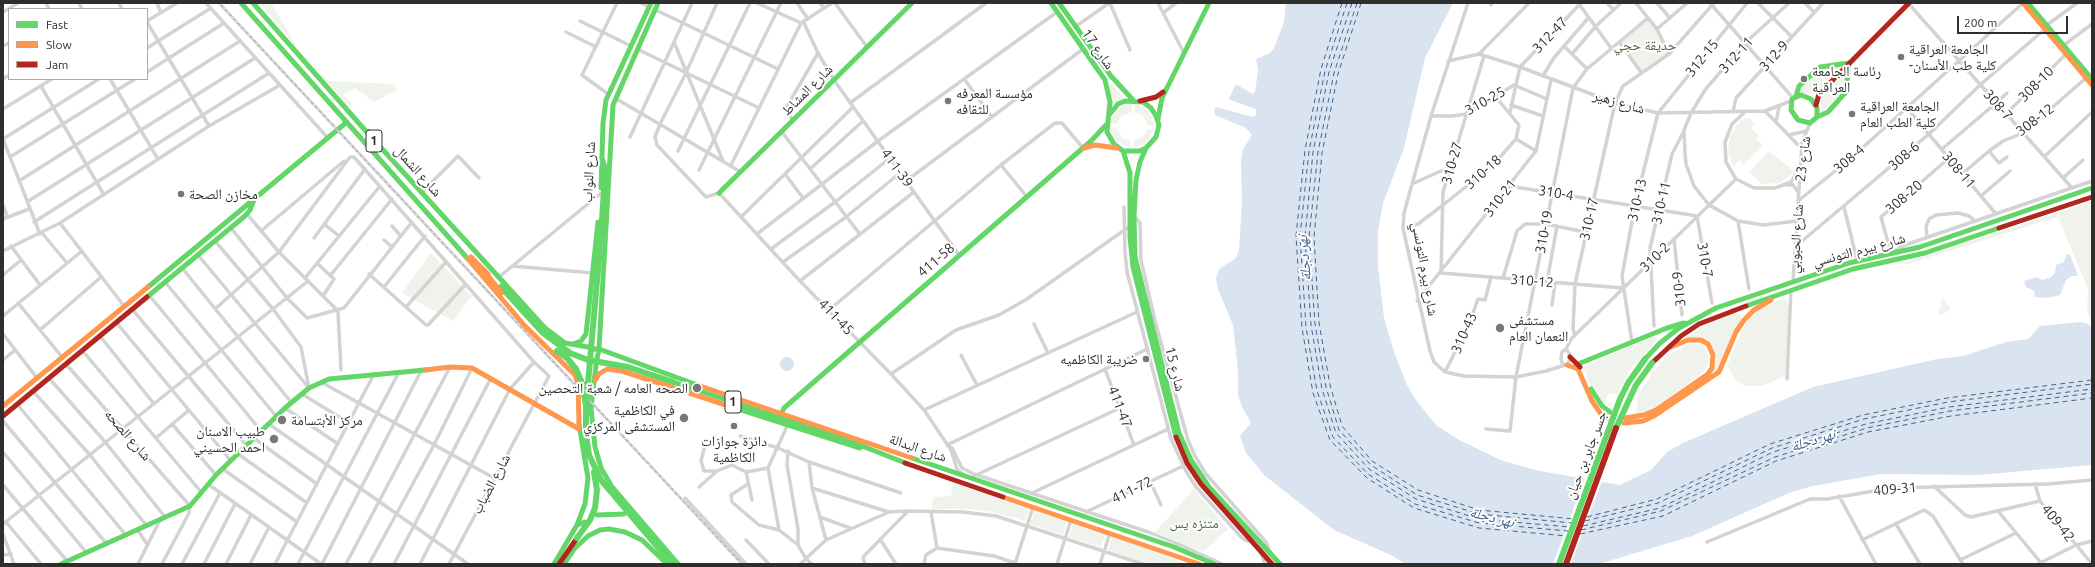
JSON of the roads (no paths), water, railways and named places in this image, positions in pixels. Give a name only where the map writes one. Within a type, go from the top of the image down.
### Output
[{"type":"main road","name":"شارع الشمال","points":[[241,3],[436,221]]},
{"type":"main road","name":"شارع الشمال","points":[[253,3],[421,192],[553,336],[565,343],[576,345]]},
{"type":"main road","name":"شارع النواب","points":[[642,522],[612,487],[602,468],[595,447],[591,408],[596,364],[592,349],[592,337],[594,274],[604,109],[608,94],[656,10],[658,3]]},
{"type":"main road","name":"شارع المشاط","points":[[719,193],[912,3]]},
{"type":"main road","name":"شارع 17","points":[[1051,3],[1105,80],[1110,102],[1109,115]]},
{"type":"main road","name":"شارع 17","points":[[1059,3],[1119,86],[1133,100]]},
{"type":"main road","points":[[1083,148],[1095,145],[1131,152],[1146,148],[1156,137],[1160,103],[1209,3]]},
{"type":"main road","points":[[1810,98],[1819,94],[1909,3]]},
{"type":"main road","points":[[2023,3],[2064,45],[2089,75],[2092,85]]},
{"type":"main road","points":[[2028,3],[2066,54],[2089,75]]},
{"type":"main road","name":"شارع النواب","points":[[592,337],[612,111],[615,98],[650,5]]},
{"type":"main road","points":[[1849,63],[1846,92],[1828,112],[1817,117],[1810,123],[1803,123],[1796,118],[1791,110],[1799,86],[1820,67],[1849,63]]},
{"type":"main road","points":[[1121,150],[1109,138],[1106,125],[1109,115],[1118,104],[1133,100],[1140,101],[1156,97],[1167,88]]},
{"type":"main road","points":[[1817,117],[1816,105],[1819,94]]},
{"type":"main road","points":[[1794,98],[1803,95],[1810,98],[1816,105]]},
{"type":"main road","points":[[1140,101],[1151,108],[1158,120]]},
{"type":"main road","points":[[604,109],[612,111]]},
{"type":"main road","points":[[3,406],[255,196],[347,122]]},
{"type":"main road","name":"411-58","points":[[781,414],[784,408],[1083,148],[1106,125]]},
{"type":"main road","name":"شارع 15","points":[[1146,148],[1137,174],[1134,216],[1136,263],[1156,344],[1177,426],[1187,454],[1206,483],[1240,526]]},
{"type":"main road","name":"شارع 15","points":[[1121,150],[1130,173],[1130,226],[1133,267],[1161,391],[1176,437],[1187,463],[1206,491],[1240,526],[1254,536],[1268,555],[1272,564]]},
{"type":"main road","points":[[559,564],[587,526],[595,508],[597,490],[587,441],[586,406],[599,258],[605,167],[602,158]]},
{"type":"main road","name":"شارع بيرم التونسي","points":[[1645,359],[1670,335],[1689,322],[1716,308],[1857,260],[1920,247],[2092,188]]},
{"type":"main road","points":[[3,416],[231,228],[247,214],[255,196]]},
{"type":"main road","name":"شارع بيرم التونسي","points":[[1652,363],[1681,336],[1707,320],[1857,268],[1925,253],[2092,197]]},
{"type":"main road","points":[[436,221],[524,325],[575,374],[578,383],[579,429],[588,487],[584,509],[584,523],[589,532],[574,549],[564,564]]},
{"type":"main road","name":"1","points":[[436,221],[542,332],[555,344],[574,355],[635,369],[790,423]]},
{"type":"main road","points":[[483,269],[494,285],[537,333],[572,363],[582,383],[586,406]]},
{"type":"main road","points":[[152,283],[157,289]]},
{"type":"main road","points":[[1660,354],[1674,345],[1694,339],[1708,344],[1714,361],[1708,374],[1656,410],[1644,416],[1624,420],[1638,422],[1654,416],[1719,372],[1736,332],[1744,320],[1764,304],[1791,290]]},
{"type":"main road","points":[[1578,364],[1667,328],[1689,322]]},
{"type":"main road","points":[[576,345],[581,341],[592,337],[615,354]]},
{"type":"main road","points":[[1156,344],[1163,347]]},
{"type":"main road","name":"1","points":[[576,345],[592,349]]},
{"type":"main road","points":[[592,349],[615,354]]},
{"type":"main road","name":"شارع البدالة","points":[[615,354],[648,368],[781,414],[966,476],[973,476],[1031,496],[1184,551],[1214,564]]},
{"type":"main road","points":[[1566,365],[1578,369],[1592,401],[1601,414],[1609,415],[1595,397],[1578,364],[1570,357]]},
{"type":"main road","name":"جسر جابر بن حيان","points":[[1558,564],[1620,399],[1628,383],[1645,359]]},
{"type":"main road","name":"جسر جابر بن حيان","points":[[1566,564],[1617,425],[1636,385],[1652,363]]},
{"type":"main road","points":[[61,564],[190,506],[216,475],[255,439],[291,402],[309,388],[329,379],[450,366],[472,368],[579,429]]},
{"type":"main road","points":[[594,382],[602,371],[616,370],[790,423]]},
{"type":"main road","points":[[22,390],[27,396]]},
{"type":"main road","name":"شارع البدالة","points":[[790,423],[894,457],[908,464],[1200,564]]},
{"type":"main road","points":[[593,467],[610,492],[672,564]]},
{"type":"main road","points":[[1030,506],[1031,496]]},
{"type":"main road","points":[[597,515],[624,514]]},
{"type":"main road","points":[[635,517],[642,522],[678,564]]},
{"type":"main road","points":[[554,564],[584,523]]},
{"type":"main road","points":[[585,538],[596,531],[609,529],[631,534],[652,547],[666,563],[670,560],[671,556]]},
{"type":"main road","name":"شارع 15","points":[[1254,536],[1257,545],[1280,564]]},
{"type":"street","points":[[157,3],[161,13]]},
{"type":"street","points":[[148,21],[177,3]]},
{"type":"street","points":[[206,3],[327,137]]},
{"type":"street","points":[[608,94],[582,77],[617,3]]},
{"type":"street","points":[[641,3],[650,5]]},
{"type":"street","points":[[630,136],[692,3]]},
{"type":"street","points":[[717,3],[686,73],[655,137],[657,145],[706,197],[719,193]]},
{"type":"street","points":[[678,151],[750,3]]},
{"type":"street","points":[[757,3],[802,23]]},
{"type":"street","points":[[699,170],[781,3]]},
{"type":"street","points":[[797,3],[808,19]]},
{"type":"street","points":[[820,3],[824,8]]},
{"type":"street","points":[[731,165],[802,23],[832,3]]},
{"type":"street","points":[[835,3],[868,47]]},
{"type":"street","points":[[850,103],[986,3]]},
{"type":"street","points":[[1075,27],[1109,3],[1130,50]]},
{"type":"street","points":[[1158,3],[1184,53]]},
{"type":"street","points":[[1164,12],[1176,3]]},
{"type":"street","name":"شارع بيرم التونسي","points":[[1446,372],[1434,362],[1430,351],[1417,301],[1403,228],[1406,202],[1414,183],[1431,116],[1468,3]]},
{"type":"street","points":[[1448,62],[1479,54],[1529,3]]},
{"type":"street","points":[[1580,3],[1612,48]]},
{"type":"street","name":"312-47","points":[[1520,67],[1580,3]]},
{"type":"street","points":[[1607,3],[1614,10]]},
{"type":"street","points":[[1572,54],[1596,26],[1621,3]]},
{"type":"street","points":[[1636,3],[1657,29],[1669,54]]},
{"type":"street","points":[[1657,3],[1670,18]]},
{"type":"street","name":"312-15","points":[[1658,113],[1728,25],[1748,3]]},
{"type":"street","points":[[1758,3],[1792,37]]},
{"type":"street","name":"312-11","points":[[1684,130],[1691,113],[1705,90],[1745,43],[1789,3]]},
{"type":"street","points":[[1805,3],[1814,12]]},
{"type":"street","name":"312-9","points":[[1733,112],[1736,98],[1823,3]]},
{"type":"street","name":"308-7","points":[[1909,3],[1958,61],[2045,156],[2072,188]]},
{"type":"street","name":"308-4","points":[[1798,201],[1850,159],[2023,3]]},
{"type":"street","name":"308-6","points":[[1795,247],[1929,134],[1980,85],[2046,27],[2077,3]]},
{"type":"street","points":[[1657,29],[1685,4]]},
{"type":"street","points":[[1712,4],[1728,25],[1794,98]]},
{"type":"street","name":"310-17","points":[[1575,335],[1573,328],[1575,284],[1615,103],[1622,86],[1669,54],[1712,4]]},
{"type":"street","points":[[148,47],[211,8]]},
{"type":"street","points":[[656,10],[778,69]]},
{"type":"street","points":[[757,234],[878,141],[965,80],[1057,12]]},
{"type":"street","points":[[1543,76],[1564,46],[1589,17]]},
{"type":"street","points":[[1574,88],[1587,69],[1620,43],[1648,18]]},
{"type":"street","points":[[580,21],[759,108]]},
{"type":"street","points":[[148,71],[224,23]]},
{"type":"street","name":"411-39","points":[[802,23],[834,80],[959,255]]},
{"type":"street","points":[[148,24],[209,126]]},
{"type":"street","points":[[2064,45],[2092,24]]},
{"type":"street","points":[[566,32],[596,47]]},
{"type":"street","points":[[19,181],[240,41]]},
{"type":"street","points":[[674,42],[715,138],[723,161]]},
{"type":"street","points":[[1620,43],[1641,72]]},
{"type":"street","points":[[1564,46],[1587,69]]},
{"type":"street","points":[[906,181],[991,116],[1083,49]]},
{"type":"street","points":[[793,121],[786,108],[818,53]]},
{"type":"street","name":"شارع زهير","points":[[1479,54],[1520,67],[1615,103],[1658,113],[1765,111],[1779,107],[1794,98]]},
{"type":"street","name":"308-10","points":[[2006,114],[2066,54]]},
{"type":"street","name":"310-27","points":[[1441,273],[1443,192],[1484,56]]},
{"type":"street","points":[[27,202],[255,58]]},
{"type":"street","points":[[1510,112],[1514,85],[1520,67]]},
{"type":"street","points":[[34,222],[269,73]]},
{"type":"street","name":"308-12","points":[[1962,174],[1989,151],[2023,133],[2089,75]]},
{"type":"street","points":[[3,109],[50,80]]},
{"type":"street","points":[[67,263],[41,234],[34,222],[3,139],[97,80]]},
{"type":"street","points":[[111,80],[158,159]]},
{"type":"street","points":[[10,157],[133,80]]},
{"type":"street","points":[[965,80],[991,116]]},
{"type":"street","name":"310-21","points":[[1417,301],[1441,273],[1536,151],[1551,80]]},
{"type":"street","points":[[3,250],[41,234],[60,223],[209,126],[280,85]]},
{"type":"street","points":[[1514,85],[1547,99]]},
{"type":"street","name":"310-25","points":[[1431,116],[1453,116],[1466,114],[1514,85]]},
{"type":"street","points":[[41,86],[61,125],[104,195]]},
{"type":"street","name":"310-19","points":[[1486,429],[1510,431],[1516,376],[1574,88]]},
{"type":"street","points":[[1942,150],[2007,93]]},
{"type":"street","points":[[1495,96],[1510,112],[1519,125],[1516,139],[1536,151]]},
{"type":"street","points":[[615,98],[741,172]]},
{"type":"street","points":[[1511,106],[1543,116]]},
{"type":"street","points":[[741,217],[853,107]]},
{"type":"street","points":[[1776,122],[1779,107]]},
{"type":"street","name":"308-11","points":[[1906,108],[1996,214]]},
{"type":"street","points":[[1765,111],[1802,150]]},
{"type":"street","points":[[1745,112],[1732,124],[1725,142],[1726,162],[1736,179],[1754,188],[1765,189],[1793,185],[1799,196]]},
{"type":"street","points":[[2045,156],[2092,112]]},
{"type":"street","name":"310-13","points":[[1632,342],[1622,276],[1635,205],[1658,113]]},
{"type":"street","points":[[810,169],[863,121]]},
{"type":"street","points":[[829,310],[1001,165],[1056,123],[1062,123],[1083,148]]},
{"type":"street","name":"شارع 23","points":[[1799,196],[1802,150],[1806,131],[1810,123]]},
{"type":"street","points":[[1684,130],[1685,153],[1689,174],[1694,186],[1709,205],[1738,221],[1763,225],[1797,221]]},
{"type":"street","name":"310-11","points":[[1654,326],[1650,248],[1672,154],[1684,130]]},
{"type":"street","points":[[1789,135],[1806,131]]},
{"type":"street","points":[[782,132],[859,233]]},
{"type":"street","name":"310-18","points":[[1403,228],[1418,224],[1443,205],[1492,166],[1516,139]]},
{"type":"street","points":[[1989,151],[1999,163],[2007,157]]},
{"type":"street","points":[[421,192],[458,156],[479,178]]},
{"type":"street","points":[[350,157],[354,157],[392,199],[534,362],[510,389],[472,466],[420,564]]},
{"type":"street","points":[[261,231],[350,157]]},
{"type":"street","points":[[214,309],[279,252],[350,157]]},
{"type":"street","points":[[771,249],[835,202],[890,158]]},
{"type":"street","name":"308-20","points":[[1889,246],[1882,220],[1883,214],[1949,158]]},
{"type":"street","points":[[2063,178],[2083,160]]},
{"type":"street","points":[[1001,165],[1027,197]]},
{"type":"street","points":[[1785,185],[1795,178],[1800,166]]},
{"type":"street","points":[[1414,183],[1450,167]]},
{"type":"street","points":[[314,238],[365,169]]},
{"type":"street","points":[[1981,196],[2010,171]]},
{"type":"street","points":[[783,262],[846,217],[900,173]]},
{"type":"street","points":[[785,174],[803,198]]},
{"type":"street","name":"310-2","points":[[1556,368],[1561,361],[1561,354],[1575,335],[1736,179]]},
{"type":"street","points":[[1890,254],[1901,246],[2092,181]]},
{"type":"street","points":[[41,564],[5,523],[287,298],[307,280],[318,263],[380,186]]},
{"type":"street","name":"310-4","points":[[1509,186],[1697,216]]},
{"type":"street","points":[[800,281],[859,233],[914,192]]},
{"type":"street","name":"411-45","points":[[719,193],[800,281],[924,410],[947,445]]},
{"type":"street","points":[[498,277],[600,194]]},
{"type":"street","name":"شارع الحبوبي","points":[[1793,282],[1799,196]]},
{"type":"street","points":[[330,276],[392,199]]},
{"type":"street","points":[[3,205],[7,216]]},
{"type":"street","points":[[1124,207],[1126,266],[1147,349],[1161,391],[1168,429],[1183,466],[1196,487],[1243,539],[1254,536],[1210,480],[1195,456],[1182,424],[1142,265],[1140,223],[1134,216]]},
{"type":"street","points":[[1844,207],[1857,260]]},
{"type":"street","points":[[3,219],[7,216],[29,209]]},
{"type":"street","points":[[1927,237],[1926,226],[1929,219],[1936,214],[1958,213],[1969,216],[1975,221]]},
{"type":"street","points":[[247,214],[279,252],[338,311],[341,370]]},
{"type":"street","name":"310-7","points":[[1697,216],[1712,303]]},
{"type":"street","points":[[1738,221],[1749,289]]},
{"type":"street","points":[[231,228],[287,298],[307,318],[338,311],[344,308],[391,246],[412,222]]},
{"type":"street","points":[[60,223],[124,306]]},
{"type":"street","points":[[324,224],[339,236]]},
{"type":"street","points":[[1503,278],[1517,231],[1525,224],[1546,224],[1586,232]]},
{"type":"street","points":[[392,226],[400,235]]},
{"type":"street","points":[[891,374],[956,330],[1000,315],[1027,299],[1124,232],[1130,226]]},
{"type":"street","points":[[1547,282],[1557,226]]},
{"type":"street","points":[[384,287],[425,236]]},
{"type":"street","name":"310-9","points":[[1674,239],[1682,315]]},
{"type":"street","points":[[384,240],[391,246]]},
{"type":"street","points":[[215,241],[273,310],[301,347],[309,388]]},
{"type":"street","points":[[11,246],[40,285]]},
{"type":"street","points":[[3,316],[82,251]]},
{"type":"street","points":[[198,255],[309,388]]},
{"type":"street","points":[[3,275],[21,260]]},
{"type":"street","points":[[406,307],[446,262]]},
{"type":"street","points":[[318,263],[334,282],[323,296]]},
{"type":"street","points":[[512,266],[594,274]]},
{"type":"street","points":[[182,268],[237,338],[291,402]]},
{"type":"street","name":"310-12","points":[[1441,273],[1623,288]]},
{"type":"street","points":[[370,274],[428,325],[466,284]]},
{"type":"street","name":"310-43","points":[[1446,372],[1469,324],[1478,300],[1485,300],[1491,277]]},
{"type":"street","points":[[40,330],[101,278]]},
{"type":"street","points":[[165,282],[276,416]]},
{"type":"street","points":[[1552,305],[1555,283]]},
{"type":"street","points":[[1787,379],[1791,290]]},
{"type":"street","points":[[149,295],[262,432]]},
{"type":"street","points":[[18,303],[62,357]]},
{"type":"street","points":[[132,309],[247,446]]},
{"type":"street","points":[[924,410],[1137,312]]},
{"type":"street","points":[[116,322],[231,460]]},
{"type":"street","points":[[1034,324],[1048,353]]},
{"type":"street","points":[[3,334],[37,378]]},
{"type":"street","points":[[100,336],[154,404]]},
{"type":"street","points":[[947,445],[1147,349]]},
{"type":"street","points":[[1446,372],[1464,376],[1516,376],[1566,365],[1570,357],[1566,349]]},
{"type":"street","points":[[3,360],[15,350]]},
{"type":"street","points":[[82,350],[201,492]]},
{"type":"street","points":[[961,355],[977,386]]},
{"type":"street","points":[[1561,361],[1566,365]]},
{"type":"street","name":"شارع الضباب","points":[[449,564],[549,376],[534,362]]},
{"type":"street","name":"شارع الصحه","points":[[66,364],[190,506]]},
{"type":"street","points":[[346,564],[450,366]]},
{"type":"street","points":[[369,564],[434,444],[472,368]]},
{"type":"street","points":[[208,484],[321,564],[422,369]]},
{"type":"street","name":"411-47","points":[[1105,370],[1134,445]]},
{"type":"street","points":[[298,564],[400,372]]},
{"type":"street","points":[[275,564],[374,374]]},
{"type":"street","points":[[49,378],[106,443],[163,518],[147,544],[138,564]]},
{"type":"street","points":[[394,564],[491,378]]},
{"type":"street","points":[[320,382],[494,478]]},
{"type":"street","points":[[33,391],[90,455],[146,525]]},
{"type":"street","points":[[302,394],[349,424]]},
{"type":"street","points":[[17,404],[126,534]]},
{"type":"street","points":[[285,408],[338,444]]},
{"type":"street","points":[[947,445],[952,448],[962,468],[973,476],[1120,408]]},
{"type":"street","points":[[156,438],[189,410]]},
{"type":"street","points":[[3,421],[106,543]]},
{"type":"street","points":[[779,530],[768,468],[790,423]]},
{"type":"street","points":[[172,424],[216,475]]},
{"type":"street","points":[[269,424],[468,564]]},
{"type":"street","points":[[1031,496],[1168,429]]},
{"type":"street","points":[[740,436],[778,448],[809,462],[901,493]]},
{"type":"street","points":[[255,439],[317,484]]},
{"type":"street","points":[[705,445],[701,461],[702,468],[704,471],[717,471]]},
{"type":"street","points":[[947,445],[957,469],[966,476]]},
{"type":"street","points":[[3,452],[86,552]]},
{"type":"street","points":[[788,452],[787,465],[798,529],[798,544]]},
{"type":"street","points":[[238,454],[307,503]]},
{"type":"street","points":[[809,462],[812,488],[826,540]]},
{"type":"street","points":[[699,487],[717,471],[732,465],[746,472],[768,468]]},
{"type":"street","name":"411-72","points":[[1085,515],[1150,481],[1183,466]]},
{"type":"street","points":[[223,469],[297,522]]},
{"type":"street","points":[[746,472],[752,500]]},
{"type":"street","name":"409-31","points":[[1707,542],[1804,500],[1892,488],[2035,484],[2092,480]]},
{"type":"street","points":[[1150,481],[1161,505]]},
{"type":"street","points":[[748,484],[731,496],[732,502],[759,524],[779,530],[798,544],[806,559],[812,564]]},
{"type":"street","points":[[1934,486],[1965,515],[1971,517],[2040,501],[2035,484]]},
{"type":"street","points":[[3,485],[67,561]]},
{"type":"street","points":[[812,488],[889,512]]},
{"type":"street","points":[[182,564],[220,493]]},
{"type":"street","points":[[1839,496],[1876,564]]},
{"type":"street","points":[[685,498],[746,564]]},
{"type":"street","name":"409-42","points":[[2040,501],[2092,564]]},
{"type":"street","points":[[204,564],[235,504]]},
{"type":"street","points":[[162,564],[189,513],[190,506]]},
{"type":"street","points":[[924,564],[926,555],[937,548],[994,556],[1015,563],[1027,525],[1030,506]]},
{"type":"street","points":[[865,564],[863,558],[864,555],[908,510]]},
{"type":"street","points":[[800,564],[826,540],[850,528],[889,512],[908,510],[980,513],[996,516],[1143,564]]},
{"type":"street","points":[[1862,540],[1924,510],[1933,516],[1963,564]]},
{"type":"street","points":[[1998,511],[2040,564],[2076,545],[2092,541]]},
{"type":"street","points":[[931,512],[937,548]]},
{"type":"street","points":[[226,564],[251,515]]},
{"type":"street","points":[[1085,515],[1176,543],[1222,564]]},
{"type":"street","points":[[820,517],[850,528]]},
{"type":"street","points":[[1057,564],[1071,520]]},
{"type":"street","points":[[1896,524],[1920,564]]},
{"type":"street","points":[[250,564],[269,528]]},
{"type":"street","points":[[137,529],[147,544]]},
{"type":"street","points":[[1100,564],[1110,533]]},
{"type":"street","points":[[1960,560],[2016,533]]},
{"type":"street","points":[[3,534],[14,564]]},
{"type":"street","points":[[880,539],[896,564]]},
{"type":"street","points":[[746,540],[769,564]]},
{"type":"street","points":[[1257,545],[1265,564]]},
{"type":"street","points":[[3,554],[10,554]]},
{"type":"water","name":"نهر دجلة","points":[[1286,3],[1453,3],[1425,58],[1404,148],[1383,203],[1378,231],[1378,265],[1384,318],[1394,352],[1407,385],[1416,400],[1436,425],[1459,440],[1503,461],[1540,471],[1620,485],[1651,470],[1667,452],[1683,443],[1813,387],[1937,359],[1963,356],[2006,342],[2028,339],[2040,326],[2080,322],[2089,324],[2092,330],[2092,465],[1978,475],[1881,474],[1813,486],[1789,493],[1692,536],[1599,564],[1405,564],[1393,556],[1334,530],[1264,475],[1246,453],[1240,436],[1251,423],[1242,407],[1238,395],[1238,370],[1233,325],[1218,289],[1216,278],[1219,269],[1236,258],[1239,251],[1242,200],[1241,161],[1243,149],[1252,135],[1246,128],[1215,115],[1214,110],[1216,107],[1253,117],[1256,115],[1256,109],[1230,100],[1229,98],[1236,84],[1253,94],[1255,92],[1258,70],[1256,59],[1270,53],[1274,48],[1284,22]]},
{"type":"water","points":[[2067,254],[2070,255],[2078,276],[2072,276],[2066,280],[2060,295],[2047,298],[2035,297],[2034,291],[2026,287],[2024,281],[2037,277],[2042,280],[2050,278],[2055,273],[2056,265],[2064,262]]},
{"type":"water","points":[[787,357],[792,359],[794,364],[792,369],[787,371],[782,369],[780,364],[782,359]]},
{"type":"railway","points":[[219,3],[742,564]]},
{"type":"place","name":"الجامعة العراقية -كلية طب الأسنان","points":[[1901,57]]},
{"type":"place","name":"رئاسة الجامعة العراقية","points":[[1804,79]]},
{"type":"place","name":"مؤسسة المعرفه للثقافه","points":[[948,101]]},
{"type":"place","name":"الجامعة العراقية كلية الطب العام","points":[[1852,114]]},
{"type":"place","name":"مخازن الصحة","points":[[181,194]]},
{"type":"place","name":"مستشفى النعمان العام","points":[[1500,328]]},
{"type":"place","name":"ضريبة الكاظميه","points":[[1146,359]]},
{"type":"place","name":"الصحه العامه / شعبة التحصين","points":[[697,388]]},
{"type":"place","name":"في الكاظمية المستشفى المركزي","points":[[684,418]]},
{"type":"place","name":"مركز الأبتسامة","points":[[282,420]]},
{"type":"place","name":"دائرة جوازات الكاظمية","points":[[734,426]]},
{"type":"place","name":"طبيب الاسنان احمد الحسيني","points":[[274,439]]},
{"type":"park label","name":"حديقة حجي","points":[[1645,45]]},
{"type":"park label","name":"متنزه يس","points":[[1194,523]]}]
